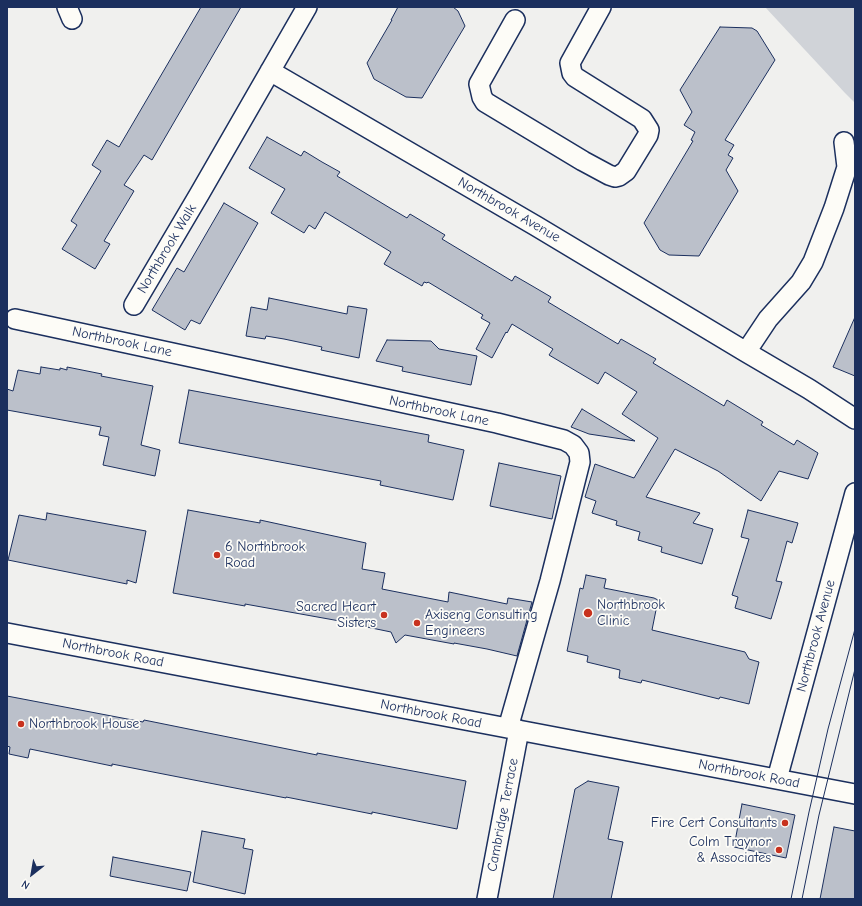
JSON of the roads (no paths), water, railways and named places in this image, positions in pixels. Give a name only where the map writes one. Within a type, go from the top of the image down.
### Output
[{"type":"street","points":[[270,71],[307,7]]},
{"type":"street","points":[[515,20],[479,84],[482,97],[485,102],[609,175],[615,177],[626,172],[648,135],[649,130],[642,119],[572,73],[570,63],[601,7]]},
{"type":"street","name":"Northbrook Walk","points":[[134,305],[270,71]]},
{"type":"street","name":"Northbrook Avenue","points":[[270,71],[536,226],[809,389],[855,419]]},
{"type":"street","points":[[746,352],[768,319],[801,282],[813,262],[834,208],[847,167],[844,142]]},
{"type":"street","name":"Northbrook Lane","points":[[15,319],[497,423],[564,440],[573,445],[579,453],[580,462],[514,729]]},
{"type":"street","name":"Northbrook Avenue","points":[[777,779],[855,493]]},
{"type":"street","name":"Northbrook Road","points":[[7,633],[855,794]]},
{"type":"street","name":"Cambridge Terrace","points":[[487,899],[514,729]]},
{"type":"tram line","points":[[791,899],[828,729],[855,629]]},
{"type":"tram line","points":[[802,899],[819,815],[855,669]]},
{"type":"place","name":"6 Northbrook Road","points":[[217,555]]},
{"type":"place","name":"Northbrook Clinic","points":[[588,613]]},
{"type":"place","name":"Sacred Heart Sisters","points":[[384,615]]},
{"type":"place","name":"Axiseng Consulting Engineers","points":[[417,623]]},
{"type":"place","name":"Northbrook House","points":[[21,724]]},
{"type":"place","name":"Fire Cert Consultants","points":[[785,823]]},
{"type":"place","name":"Colm Traynor & Associates","points":[[779,850]]}]
